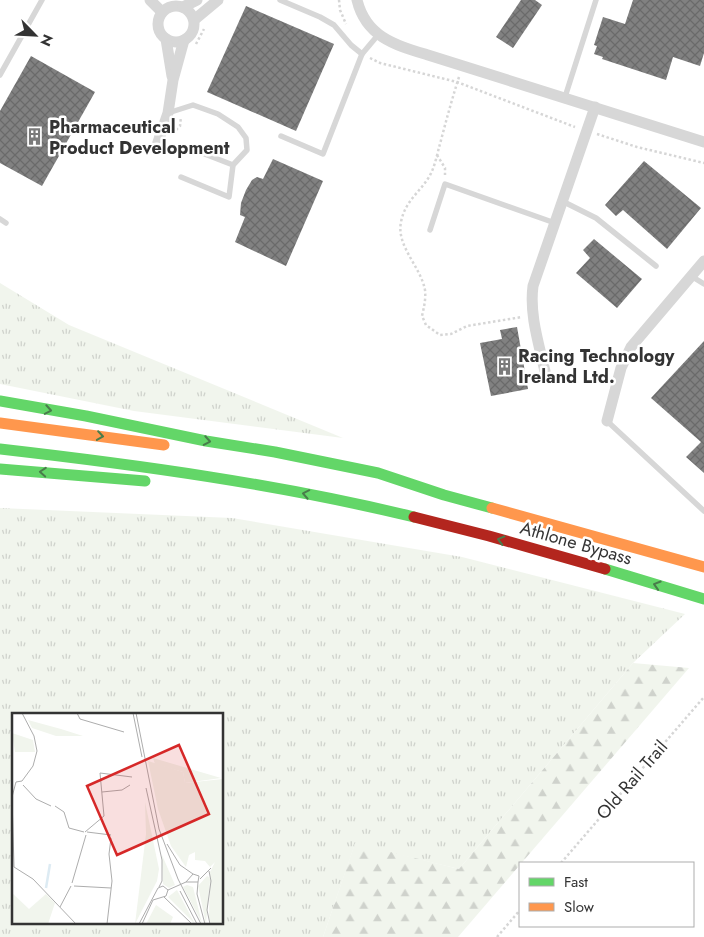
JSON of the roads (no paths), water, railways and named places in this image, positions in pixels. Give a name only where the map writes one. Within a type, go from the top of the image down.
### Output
[{"type":"highway","points":[[0,401],[369,471],[444,494]]},
{"type":"highway","points":[[0,423],[177,447],[444,494]]},
{"type":"highway","points":[[0,449],[63,456],[271,487],[438,523]]},
{"type":"highway","points":[[0,469],[157,482]]},
{"type":"highway","name":"Athlone Bypass","points":[[444,494],[704,566]]},
{"type":"highway","points":[[262,497],[438,523]]},
{"type":"highway","name":"Athlone Bypass","points":[[438,523],[553,554],[704,599]]},
{"type":"street","points":[[150,0],[162,12]]},
{"type":"street","points":[[183,7],[197,0]]},
{"type":"street","points":[[194,20],[218,0]]},
{"type":"street","points":[[357,0],[363,17],[378,35],[411,50],[704,142]]},
{"type":"street","points":[[166,39],[178,42],[184,40],[192,32],[194,20],[188,10],[183,7],[172,6],[162,12],[159,17],[158,29],[166,39],[173,80]]},
{"type":"street","points":[[156,148],[168,113],[173,80],[184,40]]},
{"type":"street","points":[[546,376],[533,315],[532,298],[534,286],[595,107]]},
{"type":"street","points":[[608,422],[621,368],[632,347],[704,261]]},
{"type":"lane","points":[[0,75],[42,0]]},
{"type":"lane","points":[[280,0],[334,25],[351,45],[362,54]]},
{"type":"lane","points":[[565,97],[596,0]]},
{"type":"lane","points":[[281,136],[323,154],[362,54],[378,35]]},
{"type":"lane","points":[[168,113],[193,105],[218,114],[238,127],[246,138],[247,150],[233,165],[230,197],[181,177]]},
{"type":"lane","points":[[196,151],[233,165]]},
{"type":"lane","points":[[430,230],[445,184],[555,223]]},
{"type":"lane","points":[[562,202],[596,218],[656,266]]},
{"type":"lane","points":[[691,276],[704,284]]},
{"type":"lane","points":[[608,422],[704,511]]},
{"type":"place","name":"Pharmaceutical Product Development","points":[[35,137]]},
{"type":"place","name":"Racing Technology Ireland Ltd.","points":[[504,366]]}]
